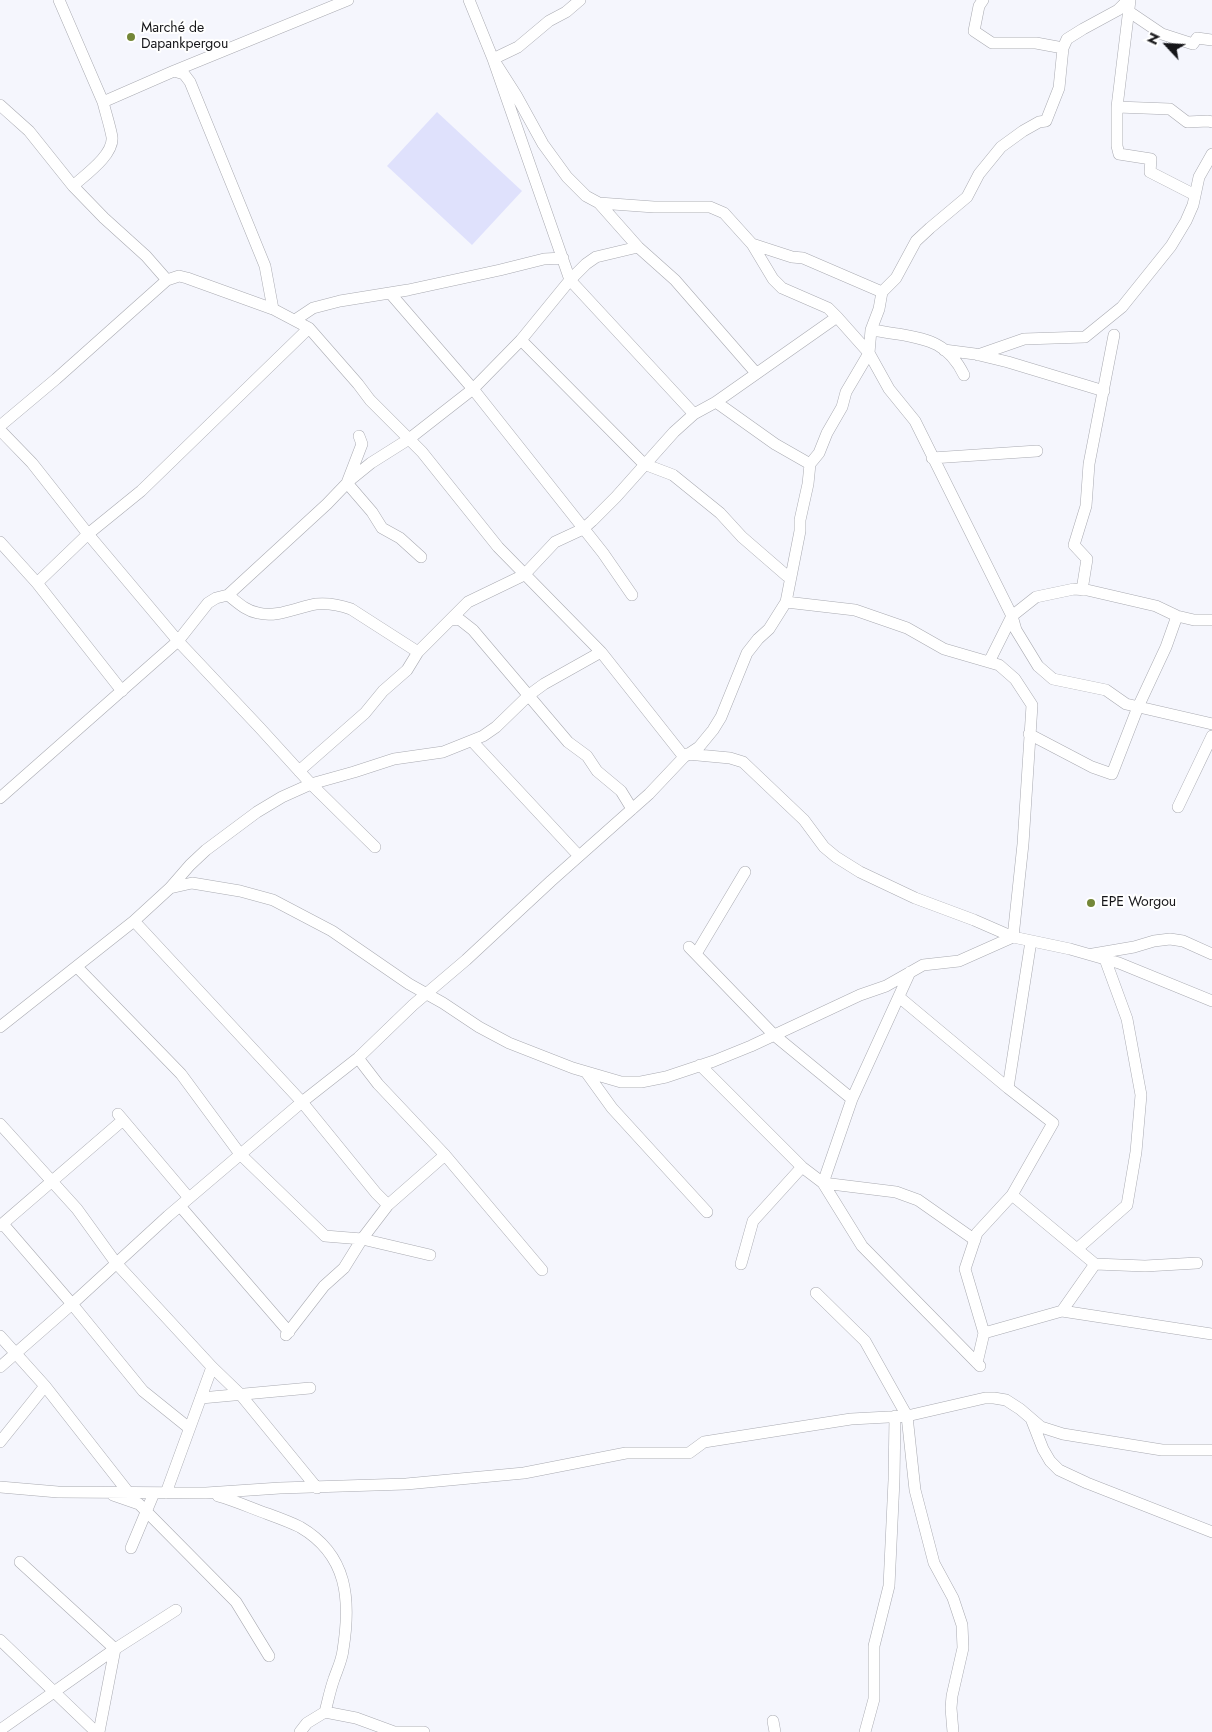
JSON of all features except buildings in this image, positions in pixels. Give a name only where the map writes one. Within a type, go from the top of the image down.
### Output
[{"type":"street","points":[[59,0],[103,102],[112,139],[109,151],[73,186]]},
{"type":"street","points":[[103,102],[348,0]]},
{"type":"street","points":[[469,0],[493,59],[570,280],[694,414]]},
{"type":"street","points":[[493,59],[518,47],[549,21],[566,12],[580,0]]},
{"type":"street","points":[[983,0],[979,6],[974,31],[992,43],[1036,43],[1063,48]]},
{"type":"street","points":[[0,1367],[189,1198],[302,1102],[358,1058],[427,993],[632,809],[686,755],[698,747],[713,730],[727,704],[747,653],[769,629],[786,602],[800,531],[800,520],[808,484],[810,464],[819,453],[827,433],[842,407],[846,392],[869,353],[871,330],[879,309],[882,292],[896,278],[916,241],[967,196],[979,174],[1001,147],[1023,131],[1039,122],[1046,121],[1059,88],[1063,48],[1068,39],[1129,4]]},
{"type":"street","points":[[1129,4],[1162,34],[1193,44],[1197,38],[1212,40]]},
{"type":"street","points":[[1129,4],[1116,107],[1119,154],[1151,159],[1150,172],[1195,195]]},
{"type":"street","points":[[493,59],[544,144],[567,177],[586,196],[598,203],[638,247],[674,280],[756,373]]},
{"type":"street","points":[[174,71],[184,74],[190,82],[265,266],[273,309]]},
{"type":"street","points":[[0,105],[29,131],[73,186],[104,218],[146,256],[166,280]]},
{"type":"street","points":[[1116,107],[1170,109],[1187,122],[1212,122]]},
{"type":"street","points":[[978,355],[1024,339],[1085,337],[1122,307],[1171,246],[1186,221],[1193,205],[1199,178],[1212,154]]},
{"type":"street","points":[[598,203],[654,207],[710,207],[724,214],[752,244],[773,279],[782,288],[828,308],[869,353],[889,389],[915,421],[1012,616],[1016,630],[1038,666],[1053,679],[1106,690],[1126,704],[1212,724]]},
{"type":"street","points":[[752,244],[792,257],[803,258],[882,292]]},
{"type":"street","points":[[0,798],[178,641],[208,603],[216,598],[228,595],[313,518],[347,483],[371,463],[409,439],[473,389],[521,340],[570,280],[586,264],[596,258],[638,247]]},
{"type":"street","points":[[295,320],[313,308],[340,301],[390,293],[544,259],[563,258]]},
{"type":"street","points":[[0,426],[56,379],[166,280],[179,276],[187,278],[273,309],[309,328],[370,400],[422,452],[480,525],[524,575],[562,610],[601,652],[686,755],[730,758],[743,762],[804,820],[824,847],[846,864],[915,898],[1013,937],[1070,949],[1105,959],[1212,1001]]},
{"type":"street","points":[[390,293],[473,389],[603,553],[632,595]]},
{"type":"street","points":[[299,771],[365,713],[383,691],[407,670],[418,652],[468,602],[524,575],[555,542],[583,529],[616,497],[674,432],[694,414],[716,402],[837,317]]},
{"type":"street","points":[[37,583],[88,534],[141,491],[309,328]]},
{"type":"street","points":[[871,330],[912,336],[936,344],[961,368],[964,375]]},
{"type":"street","points":[[1082,590],[1087,559],[1074,546],[1086,506],[1090,464],[1114,335]]},
{"type":"street","points":[[521,340],[644,464],[673,474],[720,513],[742,537],[790,577]]},
{"type":"street","points":[[944,350],[978,355],[1104,391]]},
{"type":"street","points":[[716,402],[775,444],[810,464]]},
{"type":"street","points":[[0,430],[32,463],[88,534],[178,641],[310,784],[375,847]]},
{"type":"street","points":[[347,483],[362,444],[359,436]]},
{"type":"street","points":[[932,458],[1037,452]]},
{"type":"street","points":[[347,483],[372,512],[382,528],[400,538],[421,557]]},
{"type":"street","points":[[0,542],[37,583],[122,691]]},
{"type":"street","points":[[989,662],[1012,616],[1036,598],[1074,589],[1156,606],[1177,616],[1194,620],[1212,620]]},
{"type":"street","points":[[228,595],[240,605],[258,614],[270,614],[317,604],[346,607],[418,652]]},
{"type":"street","points":[[786,602],[854,610],[907,628],[944,649],[999,665],[1015,679],[1032,705],[1023,844],[1013,937]]},
{"type":"street","points":[[1029,734],[1092,767],[1112,774],[1138,707],[1166,647],[1177,616]]},
{"type":"street","points":[[451,620],[459,619],[474,630],[568,742],[587,756],[597,771],[621,791],[632,809]]},
{"type":"street","points":[[0,1027],[134,921],[170,888],[190,865],[257,812],[282,797],[310,784],[394,759],[443,752],[472,741],[496,727],[529,695],[544,684],[601,652]]},
{"type":"street","points":[[1178,807],[1212,736]]},
{"type":"street","points":[[472,741],[579,856]]},
{"type":"street","points":[[745,872],[693,950],[774,1034],[852,1099]]},
{"type":"street","points":[[170,888],[192,883],[240,890],[274,900],[332,931],[409,984],[509,1043],[586,1072],[621,1082],[641,1082],[666,1078],[738,1052],[860,995],[886,986],[923,965],[959,961],[1013,937]]},
{"type":"street","points":[[134,921],[302,1102],[376,1194],[388,1204]]},
{"type":"street","points":[[1091,955],[1170,939],[1183,941],[1212,954]]},
{"type":"street","points":[[1008,1088],[1031,941]]},
{"type":"street","points":[[1077,1249],[1127,1205],[1136,1152],[1141,1095],[1127,1019],[1105,959]]},
{"type":"street","points":[[77,967],[180,1074],[240,1154],[326,1236],[362,1239],[430,1255]]},
{"type":"street","points":[[823,1183],[852,1099],[910,972]]},
{"type":"street","points":[[700,1065],[802,1167],[823,1183],[862,1246],[979,1365],[984,1333],[965,1269],[977,1233],[1012,1195],[1054,1123],[1008,1088],[898,997]]},
{"type":"street","points":[[358,1058],[378,1084],[445,1155],[542,1270]]},
{"type":"street","points":[[586,1072],[612,1108],[707,1212]]},
{"type":"street","points":[[189,1198],[121,1117],[53,1182],[1,1225],[72,1304],[143,1390],[189,1428]]},
{"type":"street","points":[[0,1124],[77,1208],[116,1264],[212,1367],[240,1394],[317,1488]]},
{"type":"street","points":[[180,1206],[287,1333],[324,1286],[344,1268],[362,1239],[388,1204],[445,1155]]},
{"type":"street","points":[[741,1264],[753,1221],[802,1167]]},
{"type":"street","points":[[823,1183],[896,1192],[918,1200],[975,1240]]},
{"type":"street","points":[[1012,1195],[1095,1264],[1145,1266],[1197,1264]]},
{"type":"street","points":[[1062,1312],[1095,1264]]},
{"type":"street","points":[[816,1293],[865,1341],[907,1416],[915,1490],[934,1563],[953,1598],[962,1625],[963,1648],[951,1702],[953,1732]]},
{"type":"street","points":[[984,1333],[1062,1312],[1164,1328],[1211,1333]]},
{"type":"street","points":[[0,1336],[45,1386],[128,1492]]},
{"type":"street","points":[[166,1493],[212,1367]]},
{"type":"street","points":[[0,1442],[45,1386]]},
{"type":"street","points":[[201,1398],[310,1388]]},
{"type":"street","points":[[0,1486],[58,1492],[206,1493],[280,1488],[406,1484],[524,1473],[626,1453],[689,1452],[704,1442],[851,1419],[907,1416],[985,1398],[1006,1400],[1020,1409],[1032,1421],[1051,1431],[1099,1441],[1134,1444],[1162,1450],[1212,1450]]},
{"type":"street","points":[[865,1732],[874,1699],[874,1646],[889,1586],[895,1416]]},
{"type":"street","points":[[1032,1421],[1043,1449],[1050,1461],[1060,1470],[1087,1483],[1212,1532]]},
{"type":"street","points":[[109,1493],[139,1504],[161,1525],[180,1547],[236,1602],[268,1656]]},
{"type":"street","points":[[131,1548],[154,1493]]},
{"type":"street","points":[[206,1493],[238,1501],[300,1527],[316,1538],[338,1565],[343,1579],[346,1602],[346,1628],[343,1652],[324,1712],[307,1723],[300,1732]]},
{"type":"street","points":[[20,1562],[115,1649]]},
{"type":"street","points":[[0,1730],[115,1649],[176,1610]]},
{"type":"street","points":[[0,1640],[98,1732]]},
{"type":"street","points":[[98,1732],[115,1649]]},
{"type":"street","points":[[324,1712],[356,1718],[394,1732],[424,1732]]},
{"type":"shaded area","points":[[437,112],[522,191],[472,245],[387,166]]},
{"type":"place","name":"Marché de Dapankpergou","points":[[131,37]]},
{"type":"place","name":"EPE Worgou","points":[[1091,903]]}]
